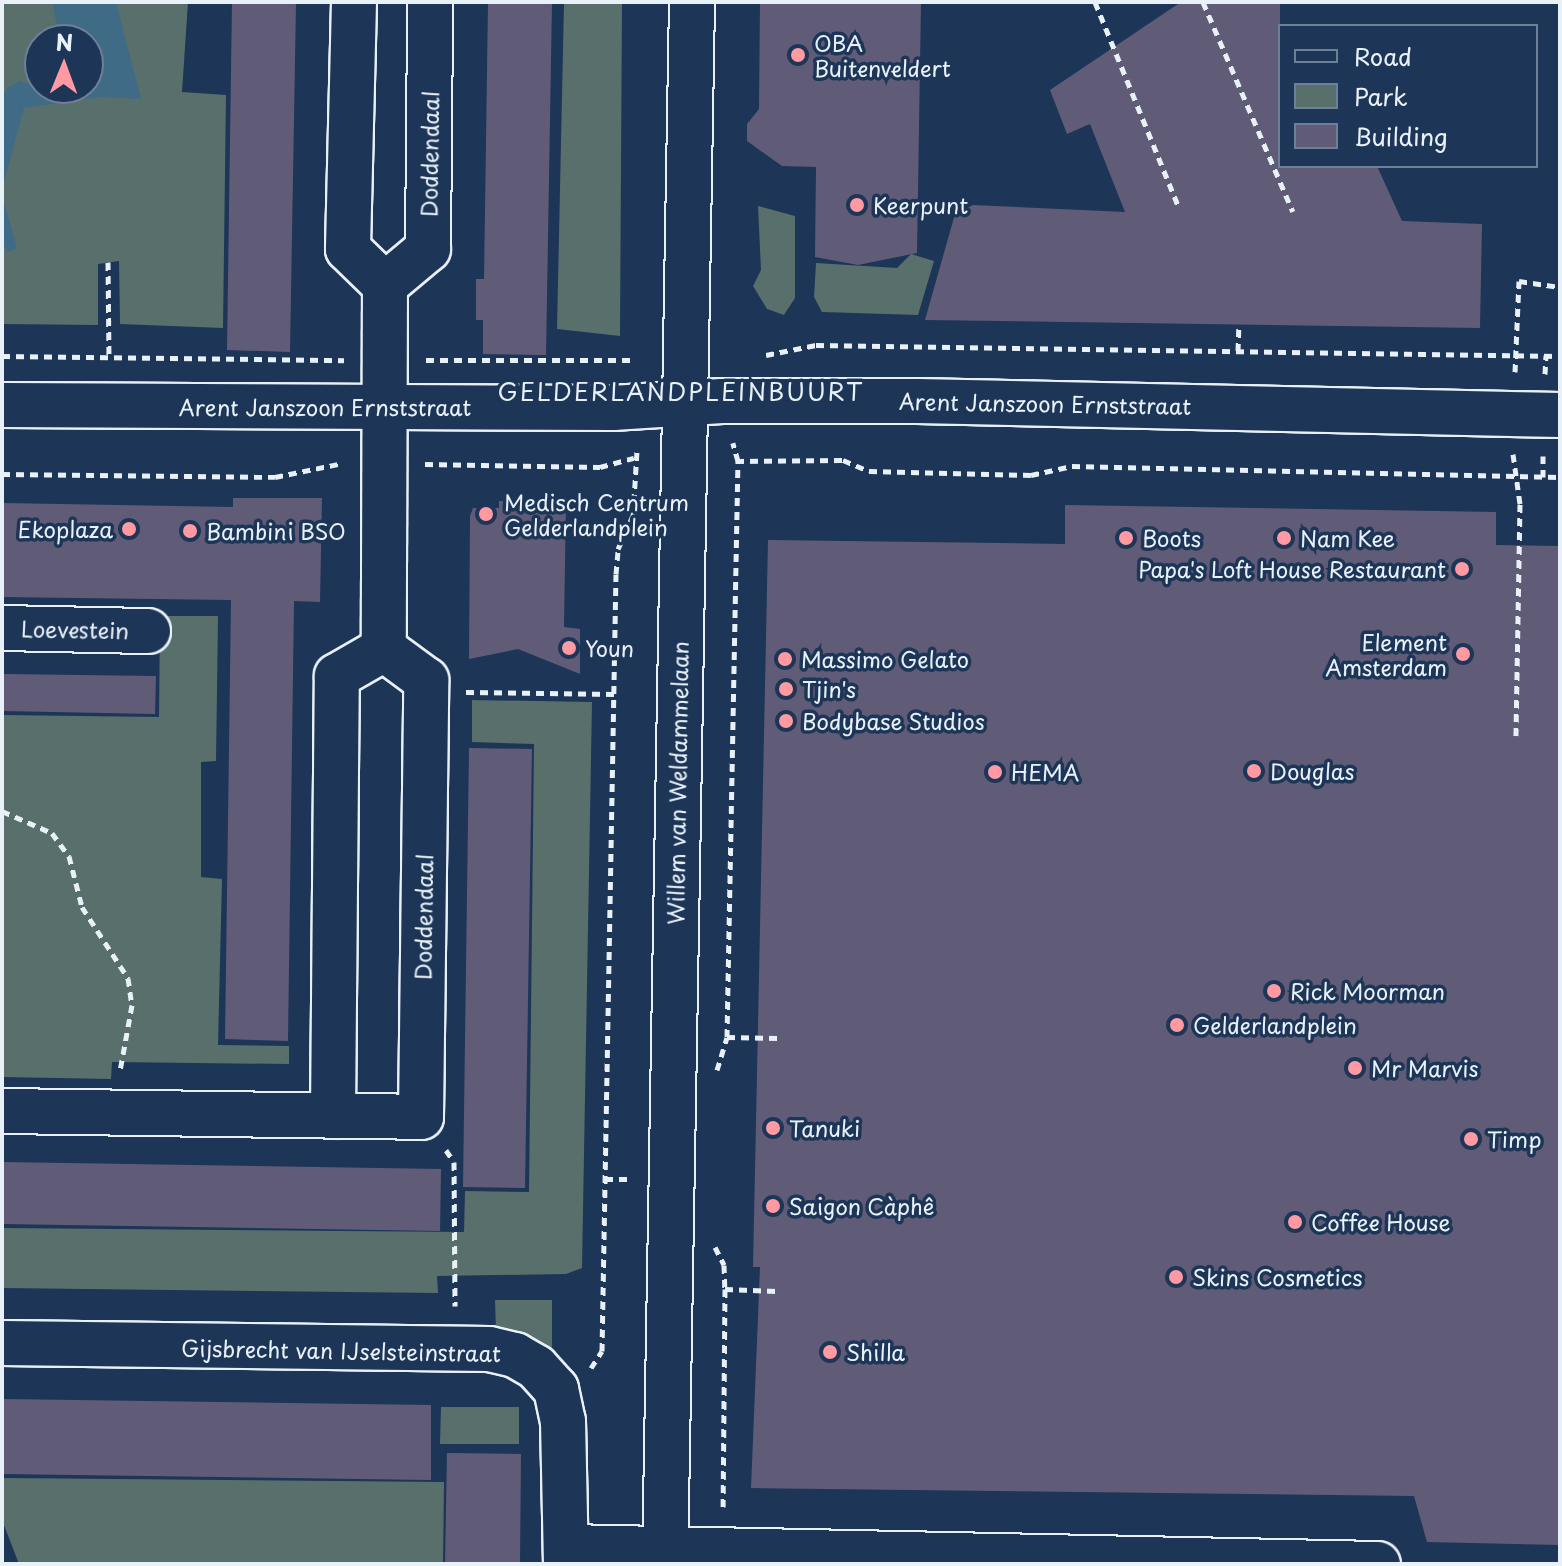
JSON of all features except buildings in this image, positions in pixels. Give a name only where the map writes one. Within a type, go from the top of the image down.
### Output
[{"type":"street","points":[[354,2],[348,249],[385,285],[384,649]]},
{"type":"street","name":"Doddendaal","points":[[385,285],[428,249],[430,2]]},
{"type":"street","name":"Willem van Weldammelaan","points":[[665,1556],[692,2]]},
{"type":"street","name":"Arent Janszoon Ernststraat","points":[[2,405],[249,409],[383,404],[1391,408],[1560,415]]},
{"type":"street","name":"Loevestein","points":[[2,628],[148,631]]},
{"type":"street","points":[[384,649],[426,680],[426,691]]},
{"type":"street","points":[[333,1116],[337,676],[384,649]]},
{"type":"street","name":"Doddendaal","points":[[421,1117],[426,691]]},
{"type":"street","points":[[2,1111],[421,1117]]},
{"type":"street","name":"Gijsbrecht van IJselsteinstraat","points":[[2,1343],[472,1349],[536,1367],[556,1389]]},
{"type":"street","points":[[556,1389],[563,1421],[566,1555],[665,1556],[720,1548],[1378,1564]]},
{"type":"path","points":[[1095,2],[1179,208]]},
{"type":"path","points":[[1203,2],[1293,212]]},
{"type":"path","points":[[108,262],[109,357]]},
{"type":"path","points":[[1516,736],[1520,504],[1513,475],[1519,281],[1560,287]]},
{"type":"path","points":[[1238,351],[1239,324]]},
{"type":"path","points":[[556,1389],[590,1368],[602,1351],[618,549],[633,516],[634,458],[687,404],[738,461],[727,1037],[716,1072]]},
{"type":"path","points":[[738,461],[843,460],[869,471],[1031,475],[1072,466],[1560,477]]},
{"type":"path","points":[[426,691],[614,694]]},
{"type":"path","points":[[2,811],[52,833],[69,856],[82,907],[128,978],[132,1005],[116,1113]]},
{"type":"path","points":[[727,1037],[778,1038]]},
{"type":"path","points":[[421,1117],[454,1162],[472,1349]]},
{"type":"path","points":[[713,1244],[724,1265],[725,1289],[720,1548]]},
{"type":"path","points":[[725,1289],[777,1291]]},
{"type":"green space","points":[[2,2],[188,2],[182,92],[226,95],[223,328],[120,324],[119,261],[98,264],[98,325],[2,324]]},
{"type":"green space","points":[[564,2],[622,2],[620,336],[557,329]]},
{"type":"green space","points":[[758,206],[795,216],[795,298],[784,315],[767,309],[753,286],[761,270]]},
{"type":"green space","points":[[911,254],[934,261],[918,315],[822,312],[814,297],[816,263],[897,268]]},
{"type":"green space","points":[[160,616],[218,616],[216,761],[201,762],[201,877],[222,879],[218,1045],[289,1046],[289,1064],[112,1062],[111,1079],[2,1077],[2,715],[159,717]]},
{"type":"green space","points":[[472,700],[592,702],[582,1268],[566,1274],[437,1276],[438,1293],[2,1288],[2,1228],[464,1232],[465,1191],[529,1192],[534,744],[472,742]]},
{"type":"green space","points":[[495,1300],[552,1300],[552,1358],[496,1331]]},
{"type":"green space","points":[[441,1407],[519,1407],[519,1444],[440,1444]]},
{"type":"green space","points":[[4,1478],[444,1482],[443,1564],[19,1564],[2,1520]]},
{"type":"water","points":[[52,2],[116,2],[141,99],[104,97],[104,24],[57,24]]},
{"type":"water","points":[[20,81],[24,82],[24,104],[52,104],[24,108],[2,190],[2,95],[7,88]]},
{"type":"water","points":[[2,195],[17,248],[7,252],[2,241]]},
{"type":"place","name":"OBA Buitenveldert","points":[[798,55]]},
{"type":"place","name":"Keerpunt","points":[[857,205]]},
{"type":"place","name":"Medisch Centrum Gelderlandplein","points":[[486,514]]},
{"type":"place","name":"Ekoplaza","points":[[129,529]]},
{"type":"place","name":"Bambini BSO","points":[[190,531]]},
{"type":"place","name":"Boots","points":[[1126,538]]},
{"type":"place","name":"Nam Kee","points":[[1284,538]]},
{"type":"place","name":"Papa's Loft House Restaurant","points":[[1462,569]]},
{"type":"place","name":"Youn","points":[[569,648]]},
{"type":"place","name":"Element Amsterdam","points":[[1463,654]]},
{"type":"place","name":"Massimo Gelato","points":[[785,659]]},
{"type":"place","name":"Tjin's","points":[[786,689]]},
{"type":"place","name":"Bodybase Studios","points":[[786,721]]},
{"type":"place","name":"Douglas","points":[[1254,771]]},
{"type":"place","name":"HEMA","points":[[995,772]]},
{"type":"place","name":"Rick Moorman","points":[[1274,991]]},
{"type":"place","name":"Gelderlandplein","points":[[1177,1025]]},
{"type":"place","name":"Mr Marvis","points":[[1355,1068]]},
{"type":"place","name":"Tanuki","points":[[773,1128]]},
{"type":"place","name":"Timp","points":[[1471,1139]]},
{"type":"place","name":"Saigon Càphê","points":[[773,1206]]},
{"type":"place","name":"Coffee House","points":[[1295,1222]]},
{"type":"place","name":"Skins Cosmetics","points":[[1176,1277]]},
{"type":"place","name":"Shilla","points":[[830,1352]]},
{"type":"district","name":"GELDERLANDPLEINBUURT","points":[[681,392]]}]
